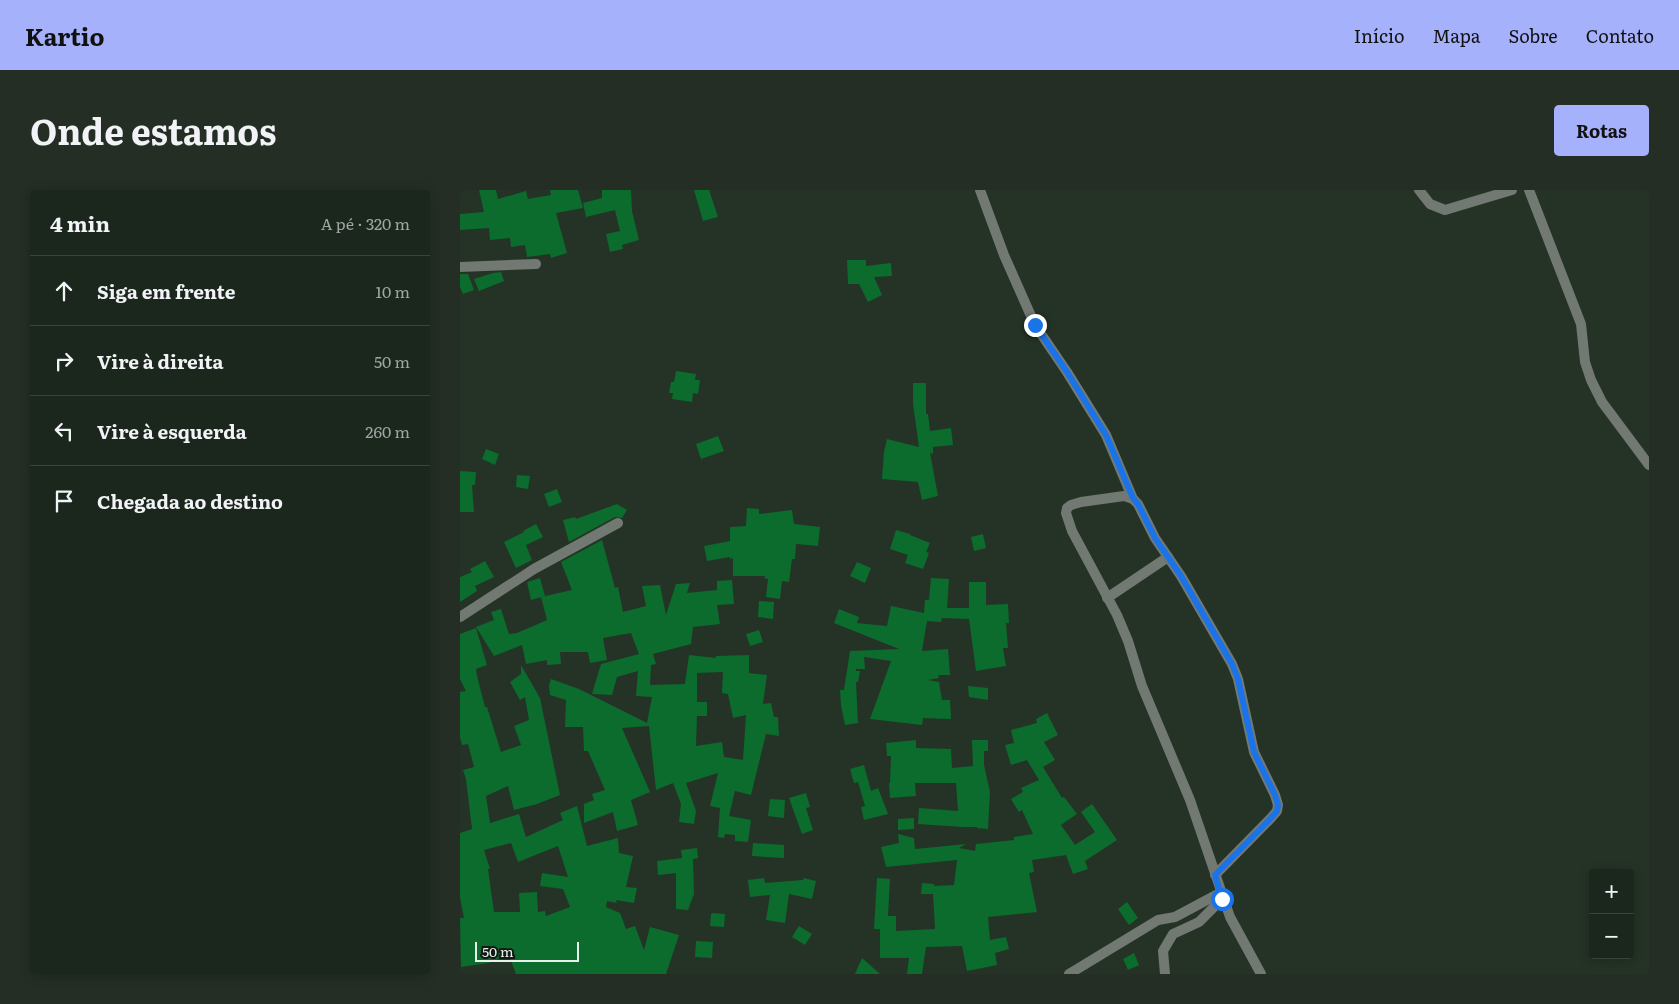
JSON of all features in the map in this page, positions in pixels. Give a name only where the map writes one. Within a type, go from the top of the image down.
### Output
[{"type":"street","points":[[980,190],[1004,255],[1035,325],[1106,435],[1133,498],[1155,538],[1181,576],[1232,664],[1238,679],[1254,752],[1278,805],[1277,811],[1271,818],[1215,875]]},
{"type":"street","points":[[1419,190],[1430,204],[1445,210],[1512,190]]},
{"type":"street","points":[[1529,190],[1581,324],[1585,362],[1591,380],[1602,402],[1649,465]]},
{"type":"street","points":[[460,267],[536,264]]},
{"type":"street","points":[[1133,498],[1124,496],[1081,502],[1070,505],[1066,513],[1072,531],[1117,615],[1128,641],[1142,686],[1190,800],[1221,896],[1230,917],[1261,974]]},
{"type":"street","points":[[460,617],[534,568],[618,523]]},
{"type":"street","points":[[1107,598],[1168,557]]},
{"type":"street","points":[[1069,974],[1158,920],[1175,917],[1221,896]]},
{"type":"street","points":[[1165,974],[1163,951],[1173,934],[1198,922],[1221,896]]},
{"type":"building","points":[[479,190],[496,190],[498,199],[526,191],[528,199],[551,195],[550,190],[578,190],[583,208],[556,213],[567,253],[551,258],[550,254],[527,257],[525,245],[511,247],[510,238],[490,240],[489,228],[460,230],[460,214],[484,212]]},
{"type":"building","points":[[602,190],[631,190],[632,211],[639,240],[622,245],[623,249],[610,252],[606,234],[620,231],[615,210],[586,217],[583,203],[602,198]]},
{"type":"building","points":[[694,190],[709,190],[718,217],[703,221]]},
{"type":"building","points":[[847,260],[866,260],[866,266],[891,263],[892,276],[874,277],[882,295],[868,302],[859,284],[848,284]]},
{"type":"building","points":[[501,272],[504,281],[479,291],[474,279]]},
{"type":"building","points":[[460,274],[468,274],[474,290],[463,294],[460,287]]},
{"type":"building","points":[[676,371],[696,374],[695,380],[700,380],[698,394],[693,393],[692,402],[672,399],[673,393],[669,393]]},
{"type":"building","points":[[913,383],[926,383],[926,414],[928,414],[930,431],[951,428],[953,445],[933,447],[933,454],[930,453],[938,496],[922,500],[918,482],[882,479],[887,439],[919,447],[913,404]]},
{"type":"building","points":[[718,436],[724,451],[701,459],[696,444]]},
{"type":"building","points":[[486,449],[499,454],[495,465],[482,459]]},
{"type":"building","points":[[460,471],[476,472],[475,485],[472,485],[474,512],[460,512]]},
{"type":"building","points":[[517,475],[530,476],[528,489],[516,487]]},
{"type":"building","points":[[557,489],[562,502],[549,507],[544,494]]},
{"type":"building","points":[[617,504],[627,510],[622,518],[615,517],[569,542],[563,520],[575,517],[576,519]]},
{"type":"building","points":[[747,508],[759,509],[759,514],[792,510],[794,524],[820,527],[818,546],[796,544],[795,559],[792,559],[789,582],[782,581],[780,599],[766,597],[768,579],[764,578],[765,576],[733,576],[733,558],[707,561],[704,546],[730,541],[730,527],[746,526]]},
{"type":"building","points":[[536,524],[543,537],[526,545],[532,560],[516,568],[504,542]]},
{"type":"building","points":[[896,530],[930,543],[926,552],[929,553],[923,569],[905,563],[908,555],[890,549]]},
{"type":"building","points":[[983,534],[986,548],[974,551],[971,537]]},
{"type":"building","points":[[602,540],[615,588],[618,587],[623,612],[646,606],[642,586],[660,585],[666,615],[676,584],[690,583],[687,593],[717,590],[717,581],[732,580],[734,604],[717,605],[720,624],[693,627],[691,644],[653,654],[656,664],[651,665],[650,685],[685,684],[689,655],[716,658],[716,656],[749,655],[749,673],[767,675],[763,704],[771,703],[774,717],[778,717],[779,736],[766,734],[751,795],[735,791],[729,816],[751,820],[748,842],[735,841],[735,835],[725,834],[724,838],[718,837],[720,808],[710,806],[718,773],[686,783],[696,811],[694,824],[679,822],[681,804],[673,783],[656,790],[649,726],[622,728],[650,792],[631,800],[638,825],[617,831],[613,812],[584,823],[584,804],[594,800],[592,794],[605,790],[588,751],[584,751],[583,727],[565,727],[566,700],[550,695],[549,686],[551,679],[579,689],[647,723],[652,697],[636,696],[638,671],[617,677],[612,695],[592,694],[601,664],[639,654],[631,633],[603,638],[607,660],[590,663],[588,652],[560,652],[561,664],[547,665],[547,660],[526,664],[522,645],[494,656],[476,627],[494,620],[491,612],[501,609],[509,634],[517,633],[547,620],[541,597],[572,590],[561,562]],"holes":[[[723,672],[722,693],[728,694],[733,718],[746,715],[743,760],[724,757],[722,742],[696,746],[697,716],[707,716],[707,702],[697,702],[697,673]]]},
{"type":"building","points":[[485,561],[494,577],[475,586],[477,591],[460,602],[460,577],[472,572],[470,569]]},
{"type":"building","points":[[857,562],[871,568],[865,583],[850,576]]},
{"type":"building","points":[[540,578],[545,596],[531,600],[527,582]]},
{"type":"building","points":[[931,578],[949,579],[947,608],[969,608],[969,582],[986,582],[986,605],[1008,604],[1009,623],[1006,623],[1008,648],[1003,648],[1006,666],[976,671],[969,619],[942,618],[941,622],[927,621],[922,651],[948,649],[950,675],[938,675],[939,678],[928,680],[939,682],[942,700],[950,700],[951,719],[923,718],[922,725],[870,719],[891,661],[864,657],[865,669],[856,669],[856,671],[860,671],[858,682],[856,682],[858,723],[845,725],[840,690],[844,690],[850,651],[899,649],[834,623],[839,609],[859,617],[857,623],[887,626],[891,606],[924,613],[925,600],[929,600]]},
{"type":"building","points":[[759,601],[774,602],[773,619],[758,617]]},
{"type":"building","points":[[476,628],[487,665],[476,669],[477,676],[485,707],[487,707],[501,752],[521,745],[514,726],[529,720],[525,697],[520,700],[510,682],[521,674],[521,665],[540,698],[560,795],[514,810],[508,786],[486,796],[490,823],[519,814],[526,837],[563,820],[560,813],[577,806],[587,846],[618,838],[619,853],[633,856],[626,887],[637,888],[634,903],[616,900],[617,903],[607,901],[606,907],[620,913],[626,929],[635,926],[644,950],[650,927],[679,935],[666,974],[516,974],[509,956],[488,963],[461,967],[460,918],[464,918],[460,897],[460,833],[472,829],[466,779],[463,770],[474,767],[468,744],[462,745],[460,737],[460,692],[466,691],[460,679],[460,634]],"holes":[[[511,843],[518,862],[558,846],[568,877],[542,873],[540,886],[563,889],[570,907],[546,916],[545,911],[538,912],[537,892],[519,893],[520,912],[494,912],[488,869],[490,869],[484,850]]]},
{"type":"building","points":[[759,630],[763,642],[750,646],[746,634]]},
{"type":"building","points":[[968,686],[988,688],[988,700],[969,697]]},
{"type":"building","points":[[1047,713],[1058,735],[1044,742],[1055,760],[1043,767],[1062,798],[1064,797],[1077,814],[1061,825],[1075,845],[1095,832],[1081,812],[1092,804],[1117,840],[1085,861],[1088,869],[1073,874],[1066,855],[1032,860],[1034,872],[1029,873],[1037,912],[988,917],[990,940],[1006,937],[1009,949],[995,953],[997,965],[967,971],[962,946],[926,947],[922,974],[907,974],[909,958],[880,958],[880,929],[874,929],[877,878],[890,879],[888,916],[896,916],[896,931],[935,929],[933,894],[921,894],[922,883],[934,884],[934,886],[954,885],[957,860],[886,867],[881,847],[899,843],[898,834],[914,838],[915,849],[966,844],[959,848],[975,851],[976,844],[1014,840],[1014,837],[1033,834],[1022,810],[1019,812],[1011,799],[1023,792],[1021,788],[1039,780],[1027,760],[1011,765],[1005,745],[1014,743],[1011,730],[1037,723],[1036,719]]},
{"type":"building","points":[[916,740],[916,748],[951,749],[952,768],[973,766],[972,740],[988,740],[988,751],[984,751],[984,765],[990,792],[988,829],[918,824],[919,808],[958,811],[956,783],[915,783],[916,796],[890,798],[891,756],[887,756],[886,743]]},
{"type":"building","points":[[864,765],[871,791],[878,788],[888,814],[864,820],[861,807],[865,806],[858,782],[854,783],[850,769]]},
{"type":"building","points":[[806,793],[810,807],[806,808],[813,830],[802,834],[789,798]]},
{"type":"building","points":[[770,799],[785,800],[784,818],[768,816]]},
{"type":"building","points":[[914,818],[914,829],[898,830],[898,819]]},
{"type":"building","points":[[753,843],[784,845],[784,858],[752,856]]},
{"type":"building","points":[[697,848],[698,858],[693,859],[694,894],[688,910],[676,909],[676,873],[658,875],[657,861],[682,858],[681,850]]},
{"type":"building","points":[[764,878],[765,883],[803,880],[804,878],[816,881],[812,899],[789,894],[785,923],[766,920],[770,895],[750,897],[748,880]]},
{"type":"building","points":[[1127,902],[1138,918],[1129,925],[1118,909]]},
{"type":"building","points":[[711,914],[725,914],[724,927],[710,926]]},
{"type":"building","points":[[799,926],[812,934],[805,945],[792,937]]},
{"type":"building","points":[[696,941],[713,942],[712,958],[695,957]]},
{"type":"building","points":[[1134,953],[1139,965],[1128,970],[1123,959]]},
{"type":"building","points":[[862,958],[880,974],[855,974]]},
{"type":"route","points":[[1035,325],[1106,435],[1133,498],[1155,538],[1181,576],[1232,664],[1238,679],[1254,752],[1278,805],[1277,811],[1271,818],[1215,875],[1222,899]]}]
